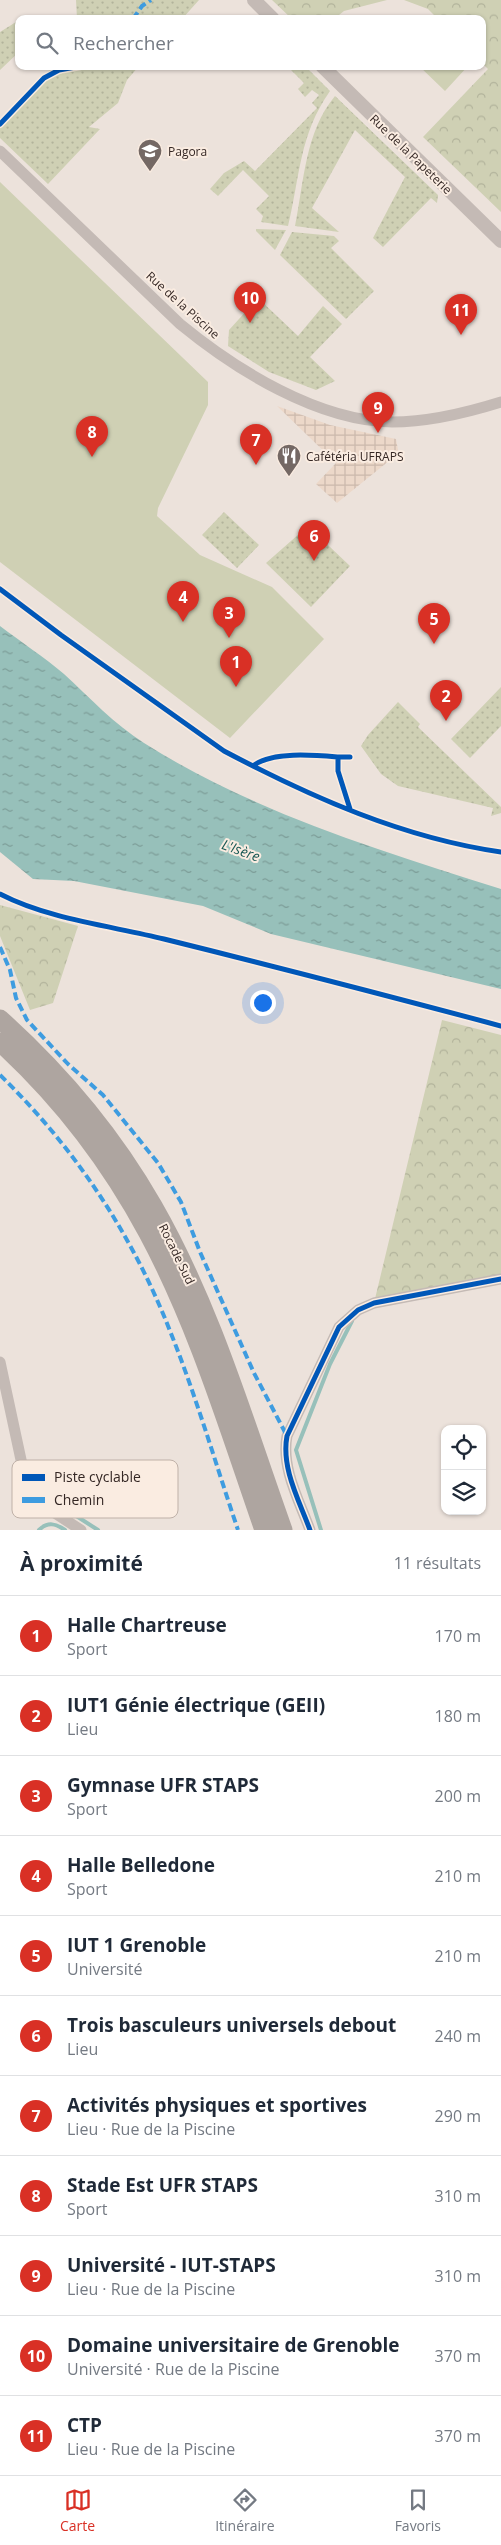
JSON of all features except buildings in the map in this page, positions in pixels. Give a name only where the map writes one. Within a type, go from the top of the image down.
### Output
[{"type":"highway","name":"Rocade Sud","points":[[0,1019],[37,1053],[84,1107],[127,1164],[156,1212],[204,1313],[282,1530]]},
{"type":"highway","name":"Rocade Sud","points":[[0,1042],[40,1082],[72,1119],[120,1186],[149,1234],[195,1338],[264,1530]]},
{"type":"street","points":[[254,0],[269,15]]},
{"type":"street","name":"Rue de la Papeterie","points":[[326,70],[501,241]]},
{"type":"street","name":"Rue de la Piscine","points":[[0,152],[180,324],[209,348],[258,379],[322,407],[378,421],[429,420],[465,413],[501,402]]},
{"type":"street","points":[[310,1530],[291,1478],[284,1452],[287,1436],[339,1328],[358,1310],[374,1303],[501,1280]]},
{"type":"street","points":[[0,1362],[21,1460]]},
{"type":"street","points":[[62,1518],[81,1530]]},
{"type":"green space","points":[[76,0],[199,0],[186,15],[77,15]]},
{"type":"green space","points":[[272,0],[387,0],[344,11],[339,15],[288,15]]},
{"type":"green space","points":[[404,0],[501,0],[501,212],[423,137],[488,69],[486,67],[486,15],[434,15],[428,9]]},
{"type":"green space","points":[[15,23],[15,56],[0,70],[0,32]]},
{"type":"green space","points":[[49,70],[136,70],[127,80],[118,103],[89,127],[100,129],[48,184],[0,138],[0,126]]},
{"type":"green space","points":[[291,70],[309,70],[330,91],[320,107],[306,140],[288,226],[261,222],[263,216],[256,209],[269,196],[243,170],[218,196],[210,189],[224,173],[244,161],[255,171],[317,108],[312,103],[319,95],[312,90],[305,97],[298,89],[304,83]]},
{"type":"green space","points":[[423,70],[464,70],[445,91]]},
{"type":"green space","points":[[335,96],[438,195],[437,203],[431,198],[383,247],[373,238],[405,177],[355,130],[312,208],[339,232],[295,226],[307,158],[312,141],[317,125]]},
{"type":"green space","points":[[0,182],[208,382],[208,405],[158,508],[157,516],[200,555],[272,587],[324,639],[230,738],[0,562]]},
{"type":"green space","points":[[256,229],[286,230],[275,250]]},
{"type":"green space","points":[[292,232],[334,236],[339,241],[331,248],[374,291],[346,319],[280,255]]},
{"type":"green space","points":[[258,298],[298,336],[323,306],[342,324],[310,357],[335,381],[316,390],[269,372],[228,346],[229,330]]},
{"type":"green space","points":[[224,512],[259,545],[237,568],[202,535]]},
{"type":"green space","points":[[308,526],[350,566],[311,607],[266,563]]},
{"type":"green space","points":[[501,687],[501,726],[470,758],[451,739]]},
{"type":"green space","points":[[398,702],[420,724],[418,727],[501,807],[501,813],[491,816],[493,808],[398,786],[381,774],[361,746],[368,735]]},
{"type":"green space","points":[[0,905],[78,926],[53,1003],[30,1010],[0,936]]},
{"type":"green space","points":[[442,1020],[501,1035],[501,1279],[374,1303]]},
{"type":"shaded area","points":[[277,406],[330,425],[396,439],[398,450],[395,456],[337,503],[316,484],[336,463]]},
{"type":"water","name":"L'Isère","points":[[0,626],[64,674],[122,728],[186,767],[273,809],[318,827],[363,844],[501,889],[501,989],[271,934],[203,906],[74,881],[33,879],[0,852]]},
{"type":"waterway","points":[[321,1530],[296,1450],[330,1364],[352,1321]]},
{"type":"waterway","points":[[79,1518],[98,1530]]},
{"type":"waterway","points":[[39,1530],[49,1524],[65,1530]]},
{"type":"marked path","points":[[136,15],[142,6],[151,0]]},
{"type":"marked path","points":[[0,947],[10,970],[16,998],[27,1020],[68,1064],[103,1095],[158,1163],[181,1202],[200,1252],[254,1373],[287,1436]]},
{"type":"marked path","points":[[0,1075],[28,1103],[78,1164],[121,1229],[140,1264],[157,1299],[181,1360],[238,1530]]},
{"type":"cycle path","points":[[0,124],[44,78],[59,70]]},
{"type":"cycle path","points":[[0,589],[61,635],[224,751],[290,784],[358,814],[429,837],[501,852]]},
{"type":"cycle path","points":[[253,766],[261,761],[282,756],[338,757]]},
{"type":"cycle path","points":[[350,757],[338,757],[338,771],[350,809]]},
{"type":"cycle path","points":[[0,894],[19,903],[59,916],[164,939],[501,1026]]},
{"type":"cycle path","points":[[310,1530],[296,1496],[289,1472],[286,1448],[287,1436],[339,1327],[358,1310],[374,1303],[501,1279]]},
{"type":"place","name":"Pagora","points":[[150,172]]},
{"type":"place","name":"Domaine universitaire de Grenoble","points":[[250,323]]},
{"type":"place","name":"CTP","points":[[461,335]]},
{"type":"place","name":"Université - IUT-STAPS","points":[[378,433]]},
{"type":"place","name":"Stade Est UFR STAPS","points":[[92,457]]},
{"type":"place","name":"Activités physiques et sportives","points":[[256,465]]},
{"type":"place","name":"Cafétéria UFRAPS","points":[[289,477]]},
{"type":"place","name":"Trois basculeurs universels debout","points":[[314,561]]},
{"type":"place","name":"Halle Belledone","points":[[183,622]]},
{"type":"place","name":"Gymnase UFR STAPS","points":[[229,638]]},
{"type":"place","name":"IUT 1 Grenoble","points":[[434,644]]},
{"type":"place","name":"Halle Chartreuse","points":[[236,687]]},
{"type":"place","name":"IUT1 Génie électrique (GEII)","points":[[446,721]]}]
